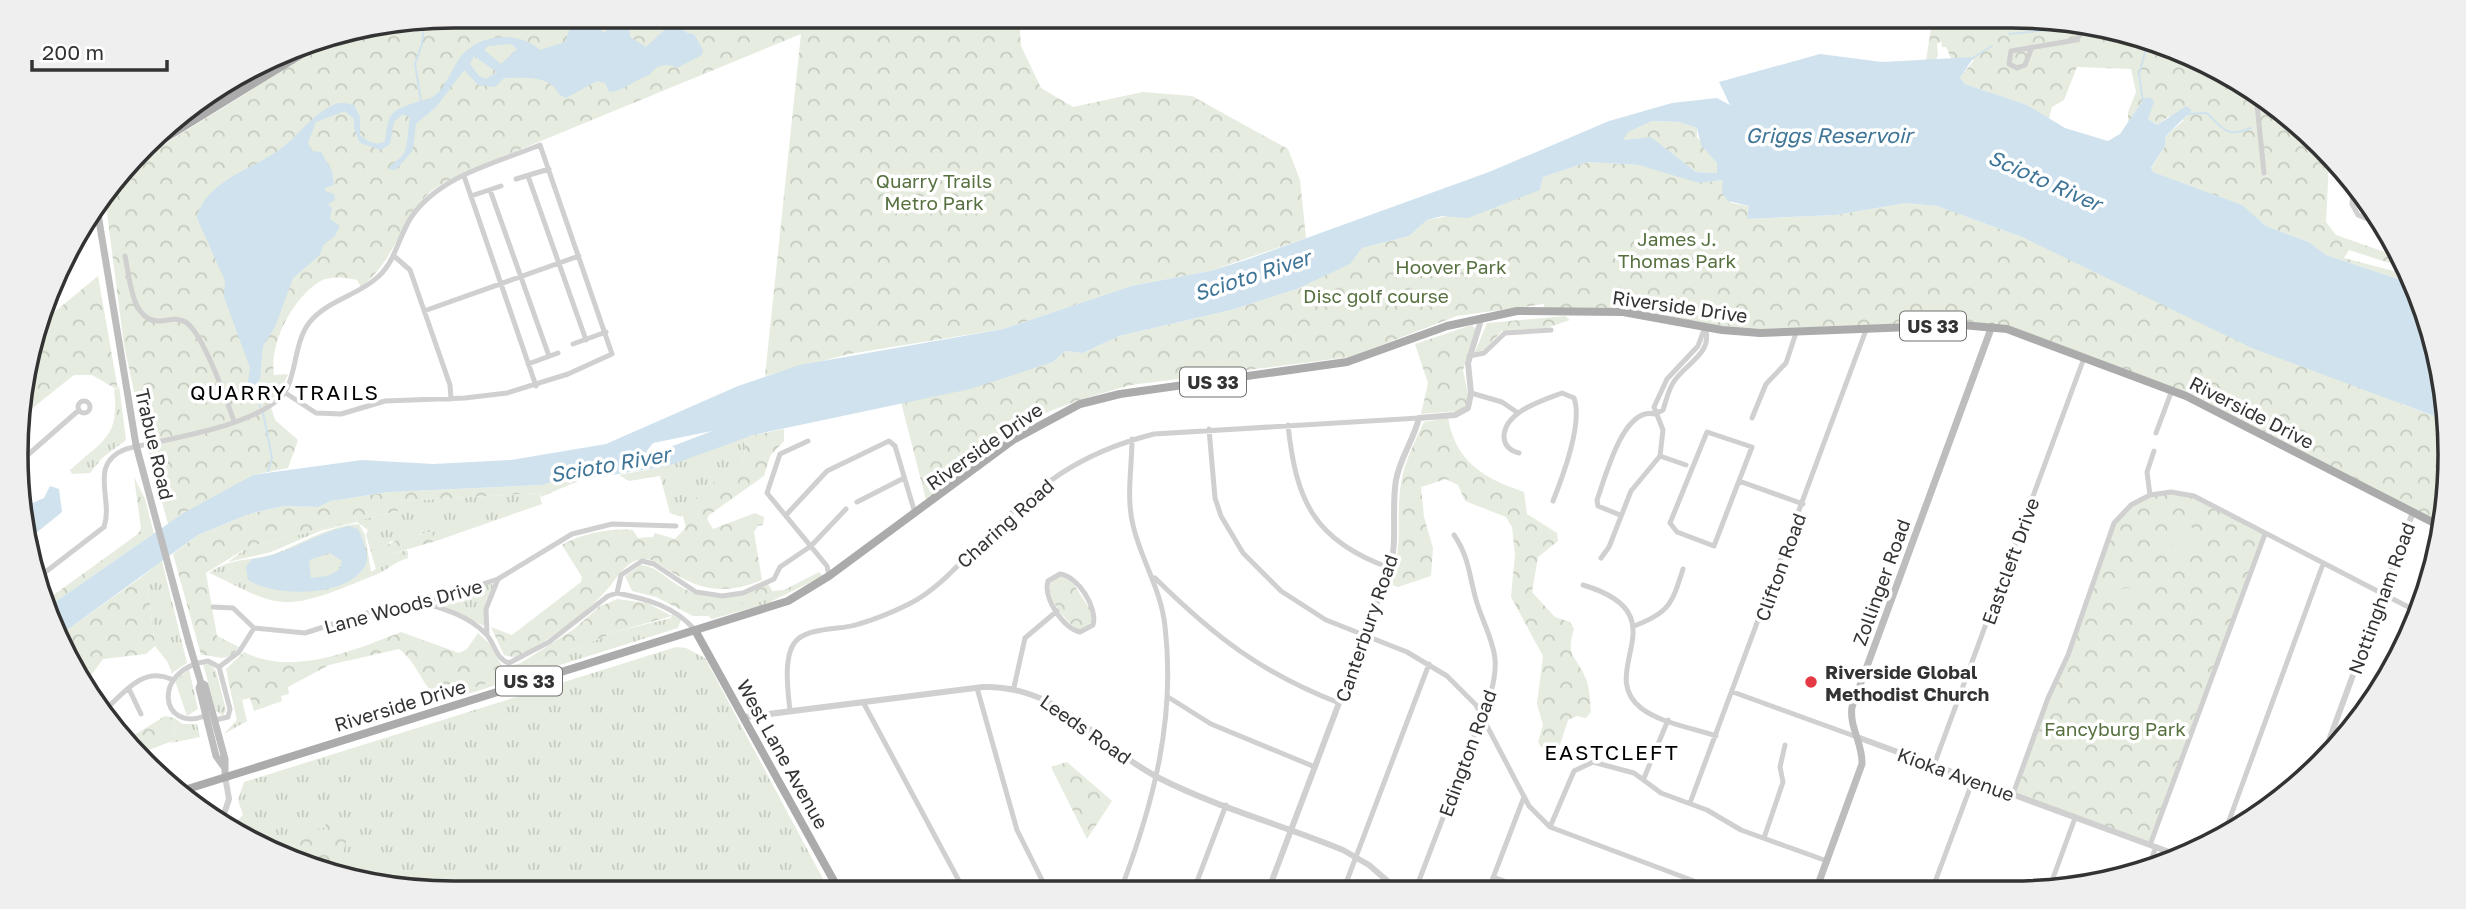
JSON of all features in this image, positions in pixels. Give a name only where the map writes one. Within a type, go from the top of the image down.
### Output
[{"type":"main road","points":[[177,131],[293,59]]},
{"type":"main road","name":"Trabue Road","points":[[99,220],[137,446],[189,643],[215,720],[225,759],[225,771]]},
{"type":"main road","name":"Riverside Drive","points":[[188,787],[225,771],[696,632],[788,601],[829,576],[1023,433],[1080,404],[1120,394],[1348,362],[1447,326],[1517,311],[1600,310],[1760,333],[1992,326],[2172,390],[2432,522]]},
{"type":"main road","name":"Zollinger Road","points":[[1819,881],[1861,768],[1861,750],[1851,719],[1852,707],[1992,326]]},
{"type":"main road","name":"West Lane Avenue","points":[[696,632],[834,881]]},
{"type":"main road","name":"Trabue Road","points":[[201,683],[198,688],[205,716],[216,756],[225,771]]},
{"type":"street","points":[[2032,47],[2025,65],[2017,68],[2008,64],[2011,51],[2032,47],[2076,40],[2081,34]]},
{"type":"street","points":[[2257,106],[2264,173]]},
{"type":"street","points":[[45,572],[102,530],[107,517],[103,481],[106,464],[116,453],[234,421],[269,404],[284,392],[298,344],[309,323],[323,309],[366,286],[380,275],[394,256],[409,222],[428,197],[464,176],[540,145],[612,354],[536,386],[489,396],[385,401],[331,415],[312,411],[284,392]]},
{"type":"street","points":[[516,179],[549,169]]},
{"type":"street","points":[[464,176],[536,386]]},
{"type":"street","points":[[528,176],[586,340]]},
{"type":"street","points":[[471,196],[501,186]]},
{"type":"street","points":[[490,190],[549,356]]},
{"type":"street","points":[[2352,198],[2352,204],[2358,215],[2366,218]]},
{"type":"street","points":[[394,256],[408,267],[450,384],[451,399]]},
{"type":"street","points":[[424,311],[579,256]]},
{"type":"street","points":[[125,257],[143,316],[157,321],[179,319],[191,327],[223,390],[234,421]]},
{"type":"street","points":[[1419,418],[1461,414],[1470,405],[1467,368],[1482,317]]},
{"type":"street","points":[[1601,558],[1609,547],[1631,491],[1660,456],[1663,430],[1654,407],[1667,379],[1693,352],[1705,327]]},
{"type":"street","points":[[1469,356],[1484,353],[1505,333],[1551,330]]},
{"type":"street","name":"Clifton Road","points":[[1690,803],[1866,330]]},
{"type":"street","points":[[573,344],[606,332]]},
{"type":"street","points":[[1752,418],[1766,384],[1786,362],[1796,333]]},
{"type":"street","points":[[528,363],[558,353]]},
{"type":"street","name":"Eastcleft Drive","points":[[1934,765],[2084,357]]},
{"type":"street","points":[[2156,433],[2172,390]]},
{"type":"street","points":[[1471,393],[1502,402],[1518,413]]},
{"type":"street","points":[[1519,453],[1508,448],[1504,439],[1506,428],[1518,413],[1562,393],[1571,396],[1576,401],[1570,450],[1553,501]]},
{"type":"street","points":[[28,455],[79,410]]},
{"type":"street","points":[[1620,515],[1598,506],[1598,500],[1621,439],[1633,419],[1647,412],[1655,414]]},
{"type":"street","name":"Charing Road","points":[[790,711],[790,649],[796,640],[804,635],[858,625],[912,603],[950,573],[1024,501],[1074,463],[1132,439],[1154,434],[1419,418]]},
{"type":"street","name":"Canterbury Road","points":[[1272,881],[1390,568],[1395,541],[1396,479],[1419,418]]},
{"type":"street","points":[[1288,425],[1295,477],[1310,511],[1347,548],[1390,568]]},
{"type":"street","points":[[1209,429],[1215,498],[1230,533],[1243,553],[1291,599],[1326,620],[1429,664],[1447,676],[1482,715],[1524,797],[1550,827],[1694,881]]},
{"type":"street","points":[[1707,432],[1752,447],[1739,481],[1714,546],[1671,527],[1707,432]]},
{"type":"street","points":[[1124,881],[1146,824],[1158,777],[1168,697],[1165,627],[1153,576],[1138,544],[1130,513],[1132,439]]},
{"type":"street","points":[[808,441],[780,454],[767,491],[768,496],[787,514],[827,566],[829,576]]},
{"type":"street","points":[[787,514],[827,471],[886,441],[894,443],[915,513]]},
{"type":"street","points":[[2150,495],[2147,472],[2154,451]]},
{"type":"street","points":[[1660,456],[1686,465]]},
{"type":"street","points":[[857,502],[904,478]]},
{"type":"street","points":[[1739,481],[1803,504]]},
{"type":"street","points":[[2013,794],[2048,698],[2068,655],[2109,535],[2122,513],[2150,495],[2164,492],[2189,494],[2410,608]]},
{"type":"street","points":[[425,603],[464,617],[487,635],[499,657],[509,663],[515,662],[549,642],[617,593],[621,575],[642,561],[654,564],[696,592],[722,596],[743,593],[774,579],[780,567],[811,546],[846,509]]},
{"type":"street","name":"Nottingham Road","points":[[2330,738],[2413,512]]},
{"type":"street","name":"Lane Woods Drive","points":[[254,628],[305,633],[386,607],[425,603],[498,579],[572,534],[612,524],[676,526]]},
{"type":"street","points":[[2151,857],[2265,534]]},
{"type":"street","name":"Edington Road","points":[[1419,881],[1494,683],[1495,656],[1475,596],[1465,552],[1454,535]]},
{"type":"street","points":[[2227,823],[2323,564]]},
{"type":"street","points":[[1634,626],[1656,618],[1667,608],[1683,569]]},
{"type":"street","points":[[1060,574],[1073,579],[1094,611],[1095,618],[1087,630],[1080,632],[1067,626],[1057,611],[1046,588],[1053,576],[1060,574]]},
{"type":"street","points":[[1153,576],[1206,628],[1241,655],[1289,682],[1339,703]]},
{"type":"street","points":[[487,635],[486,609],[498,579]]},
{"type":"street","points":[[1583,585],[1615,598],[1627,610],[1634,626],[1634,642],[1626,674],[1630,696],[1641,708],[1716,736]]},
{"type":"street","points":[[617,593],[667,608],[684,617],[696,632]]},
{"type":"street","points":[[213,607],[233,608],[254,628],[239,652],[219,667]]},
{"type":"street","points":[[1014,687],[1026,638],[1057,611]]},
{"type":"street","points":[[205,716],[186,720],[175,713],[169,696],[171,679],[180,671],[208,660],[219,667],[230,713],[225,719],[215,720]]},
{"type":"street","points":[[1347,881],[1429,664]]},
{"type":"street","points":[[110,706],[150,675],[171,679]]},
{"type":"street","name":"Leeds Road","points":[[745,717],[977,688],[1014,687],[1049,700],[1111,748],[1158,777],[1356,857],[1386,881]]},
{"type":"street","points":[[977,688],[1017,830],[1042,881]]},
{"type":"street","points":[[129,689],[141,713]]},
{"type":"street","name":"Kioka Avenue","points":[[1733,692],[2168,851]]},
{"type":"street","points":[[1168,697],[1223,730],[1315,767]]},
{"type":"street","points":[[863,702],[959,881]]},
{"type":"street","points":[[1644,778],[1668,720]]},
{"type":"street","points":[[1764,838],[1783,782],[1780,767],[1785,745]]},
{"type":"street","points":[[1550,827],[1569,778],[1580,766],[1593,762],[1606,763],[1644,778],[1661,793],[1690,803],[1764,838],[1827,861]]},
{"type":"street","points":[[224,813],[229,799],[225,771]]},
{"type":"street","points":[[1935,881],[1973,780]]},
{"type":"street","points":[[1492,881],[1524,797]]},
{"type":"street","points":[[1197,881],[1226,806]]},
{"type":"street","points":[[2053,878],[2075,818]]},
{"type":"street","points":[[1493,877],[1504,881]]},
{"type":"green space","name":"Quarry Trails Metro Park","points":[[1020,28],[1021,46],[1041,88],[1073,107],[1143,92],[1192,96],[1288,149],[1300,180],[1306,238],[1210,271],[1131,286],[1003,329],[849,354],[765,376],[801,34],[475,168],[431,191],[412,214],[380,268],[361,287],[357,280],[323,280],[300,299],[284,323],[273,363],[274,375],[288,374],[280,393],[269,401],[275,420],[298,440],[288,468],[253,475],[168,524],[143,433],[124,345],[106,209],[134,173],[158,148],[250,91],[294,59],[371,36],[427,29]]},
{"type":"green space","points":[[1931,28],[2011,28],[2067,32],[2122,43],[2175,60],[2225,85],[2248,100],[2271,116],[2313,153],[2329,169],[2326,222],[2336,235],[2387,253],[2393,264],[2349,250],[2344,258],[2397,272],[2401,280],[2326,255],[2309,242],[2266,226],[2241,205],[2153,172],[2151,169],[2166,144],[2165,137],[2184,120],[2169,116],[2157,125],[2148,119],[2151,109],[2144,99],[2128,123],[2128,112],[2136,92],[2131,69],[2077,67],[2064,100],[2052,107],[2049,119],[2027,105],[1965,84],[1960,78],[1974,60],[1951,58],[1946,47],[1942,47],[1941,41],[1937,44],[1938,55],[1934,64],[1925,67]]},
{"type":"green space","points":[[1652,121],[1679,122],[1697,128],[1697,137],[1717,163],[1717,173],[1696,172],[1651,138],[1623,140],[1627,132]]},
{"type":"green space","name":"James J. Thomas Park","points":[[1588,162],[1639,165],[1707,182],[1723,180],[1731,203],[1749,206],[1748,219],[1836,215],[1906,203],[1937,206],[2022,237],[2436,417],[2438,454],[2432,522],[2202,403],[1992,326],[1775,334],[1665,318],[1544,310],[1544,304],[1457,316],[1350,357],[1131,385],[1082,399],[1048,412],[926,500],[901,402],[1053,362],[1065,351],[1083,353],[1119,336],[1231,310],[1297,289],[1349,264],[1362,248],[1409,236],[1427,220],[1500,206],[1540,190],[1543,177]]},
{"type":"green space","points":[[98,276],[118,390],[92,375],[74,375],[31,409],[36,371],[52,314]]},
{"type":"green space","points":[[1565,316],[1570,320],[1546,328],[1502,331],[1484,350],[1475,352],[1487,323]]},
{"type":"green space","points":[[1472,325],[1476,329],[1463,370],[1468,395],[1466,405],[1458,411],[1421,414],[1428,383],[1415,344]]},
{"type":"green space","points":[[119,385],[126,440],[102,458],[90,473],[72,474],[70,470],[107,436],[114,418],[114,389],[118,390]]},
{"type":"green space","points":[[1448,418],[1457,446],[1465,457],[1484,474],[1524,492],[1527,514],[1557,533],[1558,541],[1538,557],[1532,592],[1555,617],[1570,622],[1574,629],[1571,651],[1587,683],[1591,712],[1586,718],[1577,716],[1568,720],[1560,745],[1552,750],[1541,747],[1538,742],[1543,725],[1537,704],[1543,656],[1511,597],[1515,554],[1512,527],[1506,517],[1465,501],[1458,485],[1446,479],[1421,487],[1424,517],[1433,548],[1431,576],[1398,587],[1389,584],[1397,557],[1399,497],[1407,460],[1424,422]]},
{"type":"green space","points":[[784,429],[784,441],[770,456],[764,476],[707,519],[713,529],[755,513],[764,517],[763,525],[757,526],[754,532],[762,580],[736,588],[713,588],[691,582],[653,560],[637,560],[624,569],[590,607],[566,626],[516,658],[504,655],[491,627],[512,635],[581,582],[582,577],[562,545],[587,535],[615,530],[633,530],[638,538],[653,537],[655,533],[675,539],[686,527],[682,513],[694,504],[700,488],[727,476],[740,466],[745,449],[744,437]]},
{"type":"green space","points":[[744,437],[745,449],[740,466],[727,477],[700,488],[694,504],[681,517],[670,513],[660,476],[629,481],[619,475],[668,466]]},
{"type":"green space","points":[[585,475],[585,478],[541,497],[539,493],[402,501],[401,510],[248,547],[206,573],[217,636],[239,647],[230,656],[222,658],[201,655],[173,554],[198,535],[249,514],[284,506],[318,507],[331,501],[389,492],[542,485]]},
{"type":"green space","points":[[134,477],[145,499],[154,534],[142,542],[142,536],[138,534],[141,528]]},
{"type":"green space","points":[[539,493],[542,504],[436,541],[430,532],[389,542],[391,554],[407,550],[408,558],[375,575],[312,598],[291,602],[270,600],[209,573],[225,564],[269,556],[327,531],[359,524],[365,535],[371,572],[376,569],[366,535],[368,530],[357,522],[320,531],[271,552],[228,562],[248,547],[401,510],[401,501]]},
{"type":"green space","name":"Fancyburg Park","points":[[2155,493],[2189,494],[2265,534],[2150,845],[2013,794],[2048,698],[2068,655],[2109,535],[2122,513]]},
{"type":"green space","points":[[2182,523],[2191,527],[2195,536],[2191,545],[2182,549],[2173,545],[2169,536],[2173,527]]},
{"type":"green space","points":[[431,532],[436,541],[391,554],[383,548],[398,539]]},
{"type":"green space","points":[[138,534],[142,536],[142,542],[55,602],[52,596]]},
{"type":"green space","points":[[162,561],[187,663],[172,673],[167,661],[155,646],[147,580],[140,578]]},
{"type":"green space","points":[[641,565],[657,570],[682,588],[706,596],[730,597],[768,584],[773,592],[708,616],[693,616],[656,597],[632,591],[625,576]]},
{"type":"green space","points":[[819,572],[823,576],[768,603],[712,619],[708,616],[773,591],[784,590]]},
{"type":"green space","points":[[1060,576],[1071,580],[1091,611],[1091,623],[1079,630],[1063,616],[1051,596],[1050,583]]},
{"type":"green space","points":[[140,578],[147,580],[155,646],[146,654],[103,659],[90,676],[66,631]]},
{"type":"green space","points":[[490,583],[493,585],[484,608],[484,626],[439,604]]},
{"type":"green space","points":[[2127,588],[2138,595],[2139,600],[2132,611],[2127,612],[2116,605],[2115,600],[2122,589]]},
{"type":"green space","points":[[617,599],[647,603],[672,616],[618,631],[527,668],[523,667],[521,663],[574,629],[599,607]]},
{"type":"green space","points":[[672,614],[681,620],[678,628],[429,706],[439,699],[491,682],[493,670],[521,663],[527,668],[618,631],[671,618]]},
{"type":"green space","points":[[401,632],[459,653],[467,649],[478,633],[489,643],[503,668],[493,670],[491,682],[439,699],[399,649],[329,665],[288,687],[289,694],[281,696],[282,701],[254,711],[250,698],[242,700],[230,689],[226,669],[244,652],[282,662],[303,661],[344,653]]},
{"type":"green space","points":[[676,647],[686,648],[705,658],[824,881],[454,881],[371,873],[291,849],[237,821],[243,815],[238,800],[244,782]]},
{"type":"green space","points":[[203,664],[210,664],[216,671],[226,710],[223,716],[216,711]]},
{"type":"green space","points":[[189,669],[198,709],[187,716],[175,681]]},
{"type":"green space","points":[[230,689],[242,700],[247,721],[224,734],[237,720]]},
{"type":"green space","points":[[165,716],[174,718],[175,740],[148,750],[134,736]]},
{"type":"green space","points":[[174,718],[183,724],[197,724],[200,737],[171,743],[175,740]]},
{"type":"green space","points":[[1067,762],[1112,801],[1087,839],[1051,767]]},
{"type":"green space","points":[[327,820],[350,827],[340,865],[291,849],[270,839],[294,844],[300,824],[324,830]]},
{"type":"green space","points":[[363,834],[379,838],[376,845],[382,850],[379,861],[400,867],[398,877],[351,868]]},
{"type":"water","points":[[570,28],[596,28],[606,33],[606,28],[629,28],[630,37],[646,47],[667,28],[681,28],[694,34],[703,50],[702,55],[677,68],[670,65],[658,67],[650,75],[620,89],[609,92],[605,83],[597,81],[566,98],[549,83],[530,78],[504,78],[495,87],[478,85],[464,70],[437,106],[416,124],[413,150],[396,170],[388,169],[405,150],[410,118],[403,114],[394,122],[390,144],[381,150],[360,143],[354,129],[354,119],[345,111],[316,122],[308,143],[312,151],[321,152],[332,171],[334,185],[325,188],[325,191],[334,194],[335,200],[328,204],[332,208],[330,219],[340,226],[335,236],[323,245],[320,255],[293,278],[275,327],[263,346],[260,379],[252,392],[248,382],[250,368],[224,297],[225,281],[197,218],[210,194],[233,176],[272,155],[325,109],[338,103],[354,105],[360,117],[360,135],[372,142],[382,143],[394,112],[434,96],[465,52],[482,41],[513,38],[532,44],[540,50],[565,42]],"holes":[[[511,44],[517,49],[501,64],[484,50],[488,46]],[[474,56],[497,72],[486,79],[479,76],[470,64]]]},
{"type":"water","points":[[1820,54],[1882,62],[1974,57],[1960,78],[1965,84],[2027,105],[2065,128],[2108,141],[2120,134],[2144,99],[2150,97],[2154,102],[2148,119],[2157,125],[2186,106],[2192,110],[2165,137],[2166,144],[2151,168],[2153,172],[2242,205],[2266,226],[2309,242],[2326,255],[2401,280],[2415,317],[2430,371],[2436,417],[2252,348],[2022,237],[1937,206],[1906,203],[1836,215],[1747,219],[1749,206],[1728,201],[1722,193],[1723,180],[1699,183],[1639,165],[1588,162],[1543,177],[1540,190],[1468,218],[1442,216],[1427,220],[1409,236],[1362,248],[1350,264],[1297,289],[1231,310],[1119,336],[1083,353],[1065,351],[1053,362],[970,389],[753,435],[668,466],[600,477],[578,475],[542,485],[389,492],[331,501],[318,507],[284,506],[249,514],[198,535],[66,631],[55,602],[182,514],[253,475],[362,460],[433,464],[511,460],[606,444],[738,386],[800,365],[1003,329],[1131,286],[1210,271],[1246,260],[1489,172],[1609,121],[1672,103],[1717,98],[1730,105],[1719,82]],"holes":[[[1652,121],[1679,122],[1697,128],[1701,145],[1717,163],[1717,173],[1696,172],[1651,137],[1623,140],[1628,132]],[[712,431],[665,449],[646,452],[653,443]]]},
{"type":"water","points":[[50,486],[59,489],[62,512],[35,534],[31,503],[44,498]]},
{"type":"water","points":[[349,526],[358,529],[366,552],[365,566],[343,584],[327,589],[292,591],[260,586],[248,580],[246,567],[252,559],[277,554]],"holes":[[[330,553],[342,561],[339,570],[327,576],[311,578],[309,560]]]},
{"type":"waterway","points":[[421,101],[415,64],[422,44],[423,29]]},
{"type":"waterway","points":[[2009,34],[2048,30]]},
{"type":"waterway","points":[[1974,57],[1992,46]]},
{"type":"waterway","points":[[2143,102],[2139,74],[2146,50]]},
{"type":"waterway","points":[[2188,114],[2207,113],[2226,131],[2236,132],[2251,128]]},
{"type":"waterway","points":[[255,389],[260,407]]},
{"type":"waterway","points":[[263,412],[272,458],[268,471]]},
{"type":"place","name":"Riverside Global Methodist Church","points":[[1811,682]]},
{"type":"district","name":"QUARRY TRAILS","points":[[285,392]]},
{"type":"district","name":"EASTCLEFT","points":[[1612,752]]},
{"type":"water label","name":"Griggs Reservoir","points":[[1829,135]]},
{"type":"water label","name":"Scioto River","points":[[2045,180]]},
{"type":"water label","name":"Scioto River","points":[[1252,275]]},
{"type":"water label","name":"Scioto River","points":[[610,464]]},
{"type":"park label","name":"Hoover Park","points":[[1451,266]]},
{"type":"park label","name":"Disc golf course","points":[[1376,295]]}]
